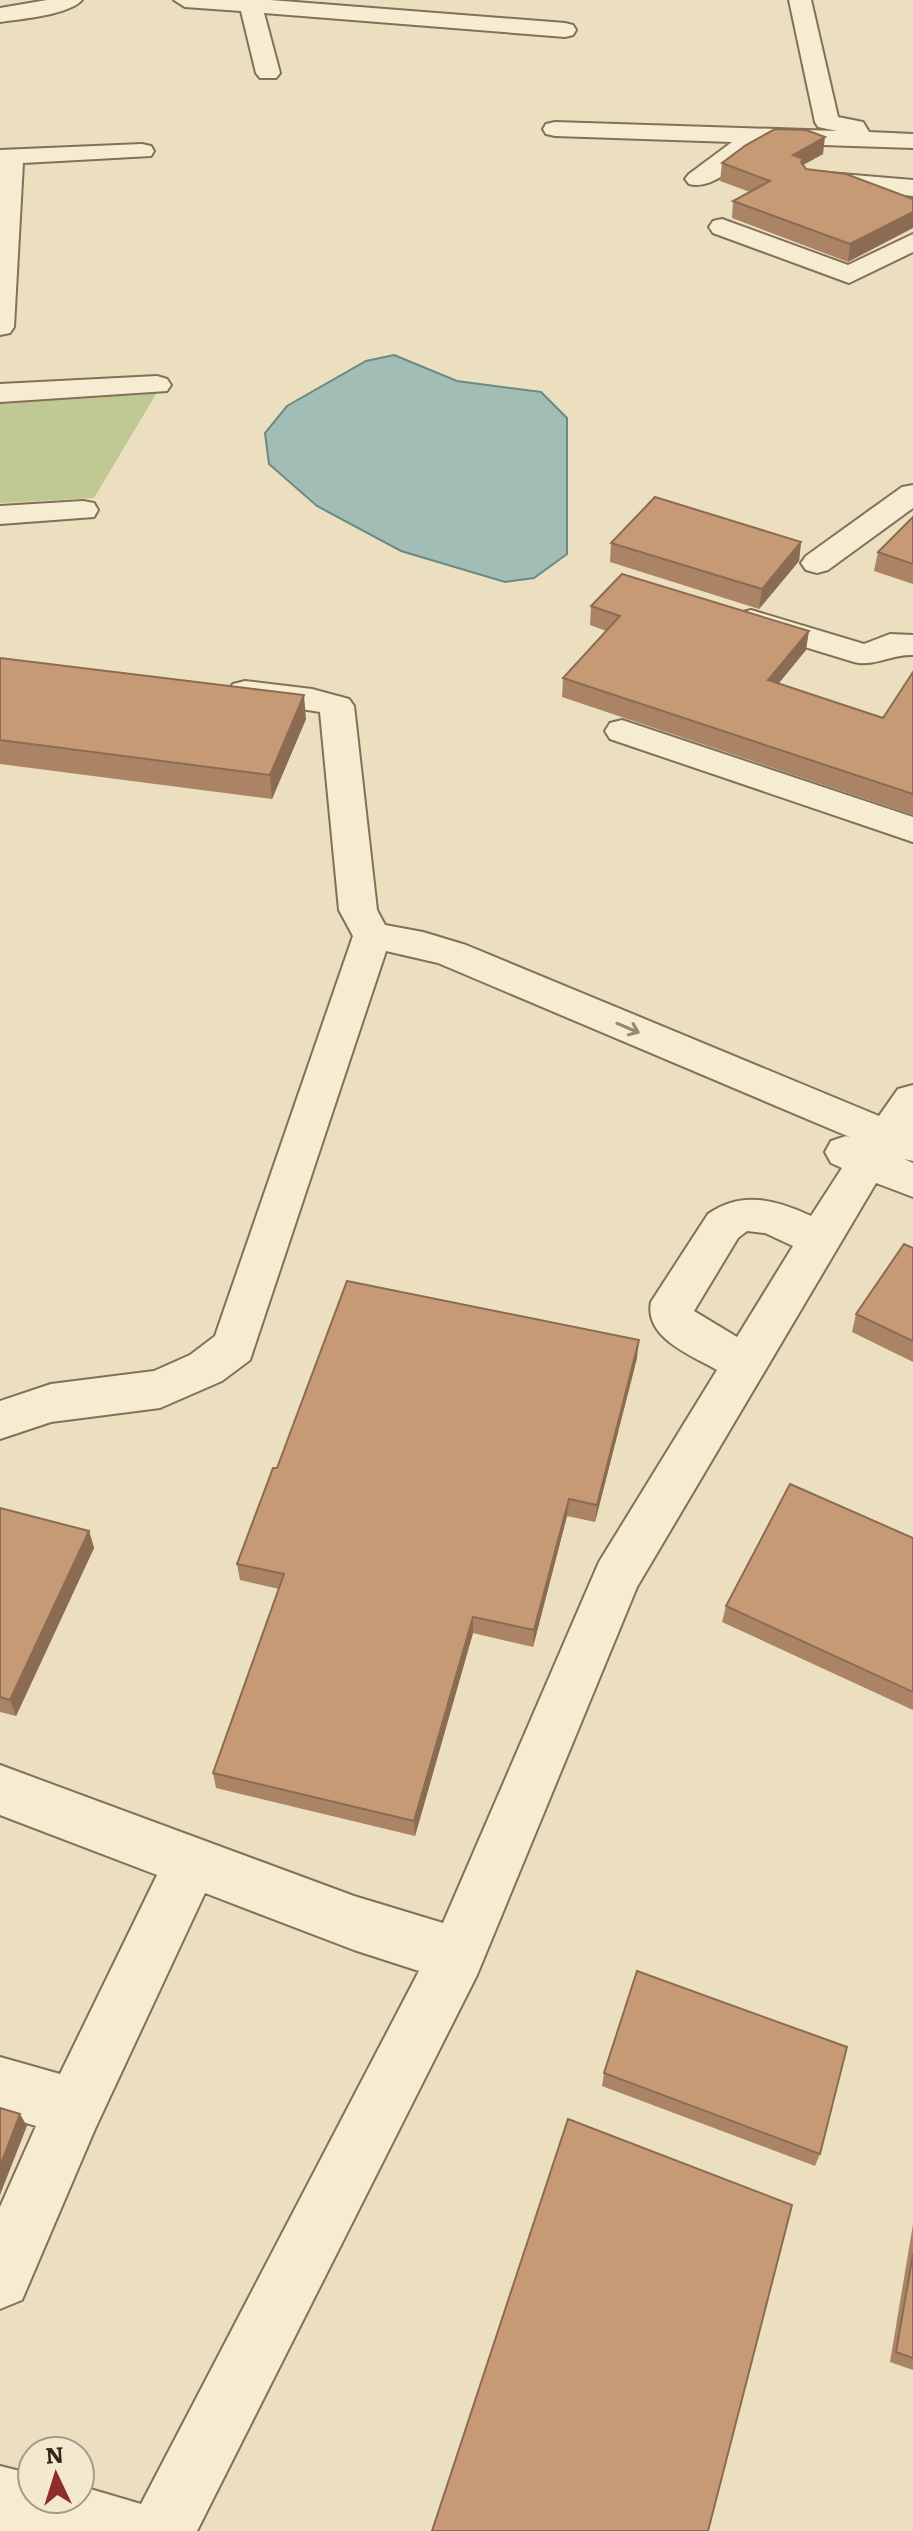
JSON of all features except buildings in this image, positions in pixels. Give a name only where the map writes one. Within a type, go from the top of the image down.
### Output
[{"type":"street","points":[[0,15],[41,9],[71,0]]},
{"type":"street","points":[[185,0],[565,30]]},
{"type":"street","points":[[800,0],[827,122],[854,127],[861,139]]},
{"type":"street","points":[[251,5],[268,73]]},
{"type":"street","points":[[555,129],[913,141]]},
{"type":"street","points":[[698,179],[734,155],[752,136]]},
{"type":"street","points":[[0,327],[6,157],[142,151]]},
{"type":"street","points":[[815,180],[913,188]]},
{"type":"street","points":[[722,227],[849,275],[913,242]]},
{"type":"street","points":[[0,393],[157,385]]},
{"type":"street","points":[[817,563],[913,494]]},
{"type":"street","points":[[0,515],[83,510]]},
{"type":"street","points":[[717,609],[866,655],[890,644],[913,645]]},
{"type":"street","points":[[0,1420],[51,1403],[160,1389],[206,1368],[234,1347],[372,936],[358,910],[337,706],[312,699],[218,687]]},
{"type":"street","points":[[622,731],[913,830]]},
{"type":"street","points":[[372,936],[423,945],[442,963],[895,1156]]},
{"type":"street","points":[[162,2531],[457,1955],[616,1577],[820,1239],[895,1156],[913,1100]]},
{"type":"street","points":[[745,1364],[676,1323],[671,1313],[673,1302],[723,1226],[733,1216],[762,1214],[820,1239]]},
{"type":"street","points":[[0,1790],[354,1923],[457,1955]]},
{"type":"street","points":[[0,2278],[74,2108],[191,1863]]},
{"type":"street","points":[[0,2086],[74,2108]]},
{"type":"street","points":[[0,2499],[127,2531]]},
{"type":"green space","points":[[159,389],[94,498],[0,503],[0,397]]},
{"type":"water","points":[[394,355],[457,381],[541,392],[567,418],[567,554],[534,578],[505,582],[401,551],[317,506],[269,464],[265,433],[287,406],[366,361]]}]
